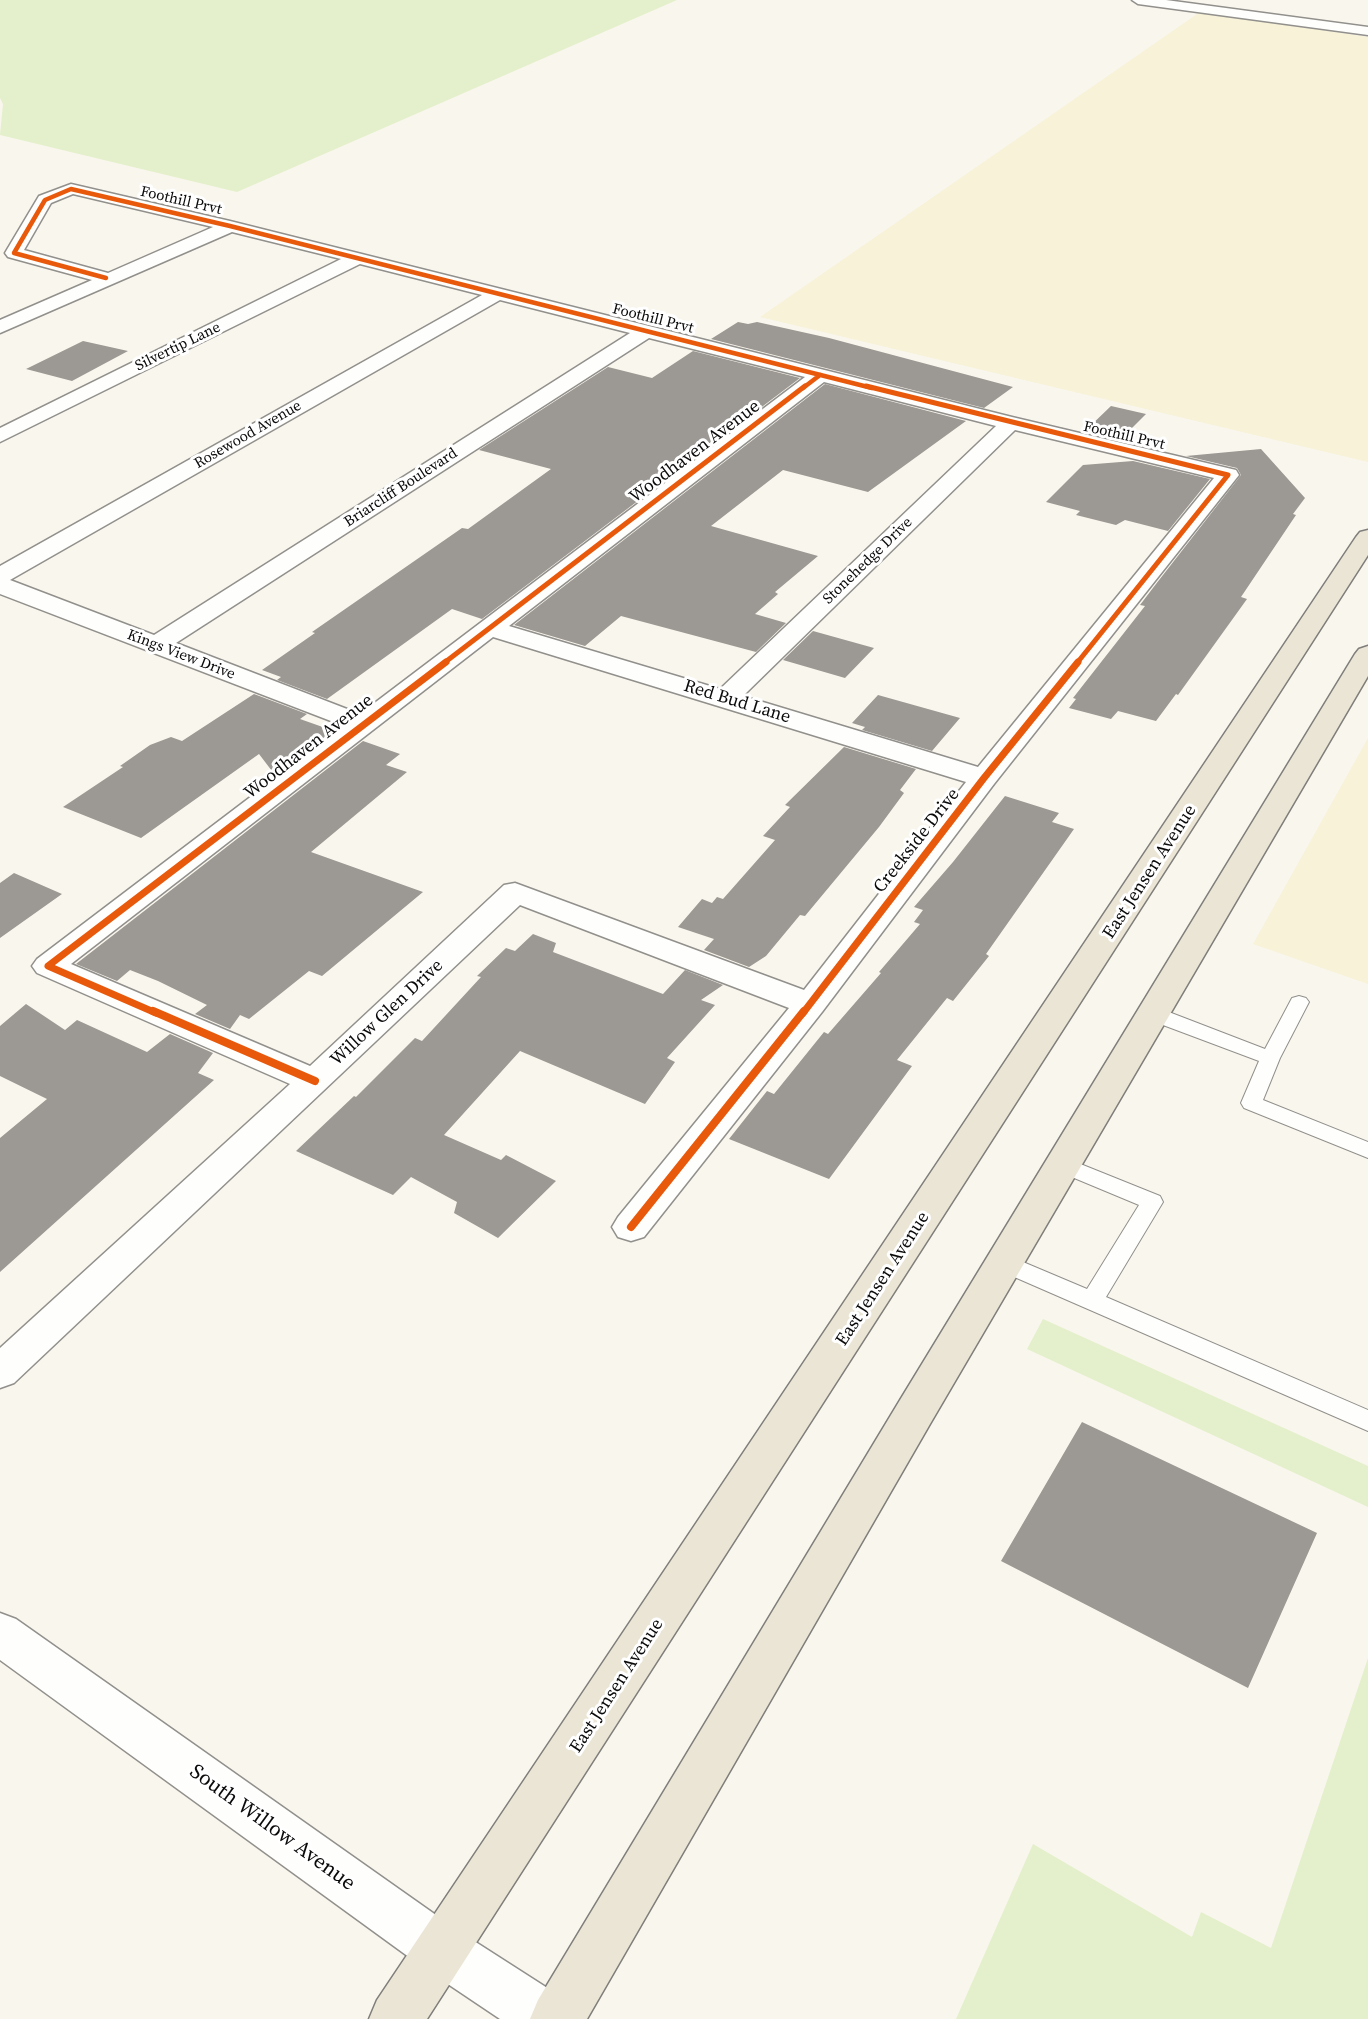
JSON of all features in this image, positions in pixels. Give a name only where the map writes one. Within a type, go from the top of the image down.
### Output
[{"type":"main road","name":"East Jensen Avenue","points":[[396,2019],[1368,537]]},
{"type":"main road","points":[[557,2019],[1004,1263],[1368,654]]},
{"type":"street","points":[[1138,0],[1368,31]]},
{"type":"street","points":[[1182,0],[1368,31]]},
{"type":"street","name":"Foothill Prvt","points":[[106,278],[14,253],[45,200],[71,189],[230,226],[1011,423],[1227,474]]},
{"type":"street","points":[[0,327],[106,278],[230,226]]},
{"type":"street","name":"Silvertip Lane","points":[[0,436],[356,259]]},
{"type":"street","name":"Rosewood Avenue","points":[[0,576],[497,294]]},
{"type":"street","name":"Briarcliff Boulevard","points":[[156,645],[646,331]]},
{"type":"street","name":"Woodhaven Avenue","points":[[315,1081],[48,966],[820,375]]},
{"type":"street","name":"Stonehedge Drive","points":[[726,698],[1011,423]]},
{"type":"street","name":"Creekside Drive","points":[[631,1227],[810,1004],[984,778],[1227,474]]},
{"type":"street","name":"Kings View Drive","points":[[0,585],[363,724]]},
{"type":"street","name":"Red Bud Lane","points":[[489,628],[984,778]]},
{"type":"street","name":"Willow Glen Drive","points":[[0,1372],[315,1081],[515,892],[810,1004]]},
{"type":"street","name":"South Willow Avenue","points":[[0,1634],[442,1950],[547,2019]]},
{"type":"lane","points":[[1299,1002],[1270,1058],[1251,1103],[1368,1150]]},
{"type":"lane","points":[[1154,1014],[1270,1058]]},
{"type":"lane","points":[[1063,1165],[1152,1202],[1092,1301]]},
{"type":"lane","points":[[1004,1263],[1368,1421]]},
{"type":"shaded area","points":[[1200,12],[1368,37],[1368,462],[760,317]]},
{"type":"shaded area","points":[[1368,738],[1368,984],[1253,944]]},
{"type":"green space","points":[[0,0],[677,0],[237,192],[0,135],[3,104],[0,98]]},
{"type":"green space","points":[[1043,1319],[1368,1466],[1368,1507],[1027,1349]]},
{"type":"green space","points":[[1368,1658],[1368,2019],[956,2019],[1033,1844],[1192,1937],[1201,1912],[1271,1948]]},
{"type":"building","points":[[738,322],[748,324],[757,322],[829,338],[1013,387],[984,408],[711,339]]},
{"type":"building","points":[[83,341],[128,351],[72,381],[26,369]]},
{"type":"building","points":[[693,351],[800,378],[482,619],[452,609],[327,699],[277,680],[281,677],[262,670],[315,633],[312,632],[462,528],[468,529],[551,469],[479,450],[608,367],[652,378]]},
{"type":"building","points":[[825,384],[966,421],[868,492],[783,470],[711,526],[818,556],[775,592],[778,594],[755,614],[786,623],[756,652],[621,616],[585,646],[514,625]]},
{"type":"building","points":[[1111,406],[1146,414],[1120,440],[1084,432]]},
{"type":"building","points":[[1261,449],[1305,498],[1241,597],[1247,599],[1178,695],[1176,694],[1156,721],[1118,711],[1111,719],[1069,708],[1076,699],[1073,698],[1145,606],[1140,605],[1241,475],[1237,468],[1186,456]]},
{"type":"building","points":[[1133,461],[1210,479],[1168,531],[1125,520],[1116,525],[1076,515],[1080,511],[1046,502],[1083,465]]},
{"type":"building","points":[[813,631],[874,648],[845,678],[783,660]]},
{"type":"building","points":[[254,694],[307,714],[300,719],[334,731],[275,775],[259,754],[141,838],[63,807],[123,767],[120,766],[150,745],[171,737],[182,741]]},
{"type":"building","points":[[878,695],[960,718],[932,751],[862,730],[865,727],[852,723]]},
{"type":"building","points":[[363,741],[400,754],[386,765],[407,772],[311,852],[423,892],[322,976],[309,971],[249,1019],[240,1015],[230,1029],[195,1014],[207,1005],[158,981],[130,970],[117,981],[76,964]]},
{"type":"building","points":[[844,747],[916,769],[900,790],[904,793],[879,827],[805,916],[800,915],[766,956],[749,967],[704,950],[714,939],[678,927],[702,899],[712,903],[717,897],[723,899],[775,840],[763,836],[790,807],[785,805]]},
{"type":"building","points":[[1005,796],[1059,813],[1052,822],[1074,829],[986,954],[989,956],[953,1001],[947,998],[897,1060],[912,1066],[829,1179],[729,1139],[767,1091],[774,1094],[824,1032],[828,1034],[881,973],[879,972],[920,924],[914,922],[923,910],[914,907]]},
{"type":"building","points":[[14,873],[62,894],[0,938],[0,883]]},
{"type":"building","points":[[533,934],[556,943],[553,952],[663,994],[685,970],[723,985],[701,1000],[715,1005],[667,1058],[675,1062],[645,1104],[520,1051],[444,1135],[501,1160],[506,1155],[556,1181],[498,1238],[454,1213],[457,1202],[411,1177],[393,1195],[296,1151],[354,1096],[356,1097],[415,1038],[422,1041],[481,977],[477,976],[506,948],[515,951]]},
{"type":"building","points":[[26,1004],[65,1030],[77,1020],[147,1052],[170,1034],[213,1053],[198,1073],[214,1080],[0,1272],[0,1138],[47,1099],[0,1076],[0,1026]]},
{"type":"building","points":[[1082,1422],[1317,1533],[1248,1688],[1001,1561]]},
{"type":"cycle path","points":[[106,278],[14,253],[45,200],[71,189],[230,226],[1011,423],[1228,475],[984,778],[810,1004],[631,1227]]},
{"type":"cycle path","points":[[315,1081],[48,966],[820,375]]}]
